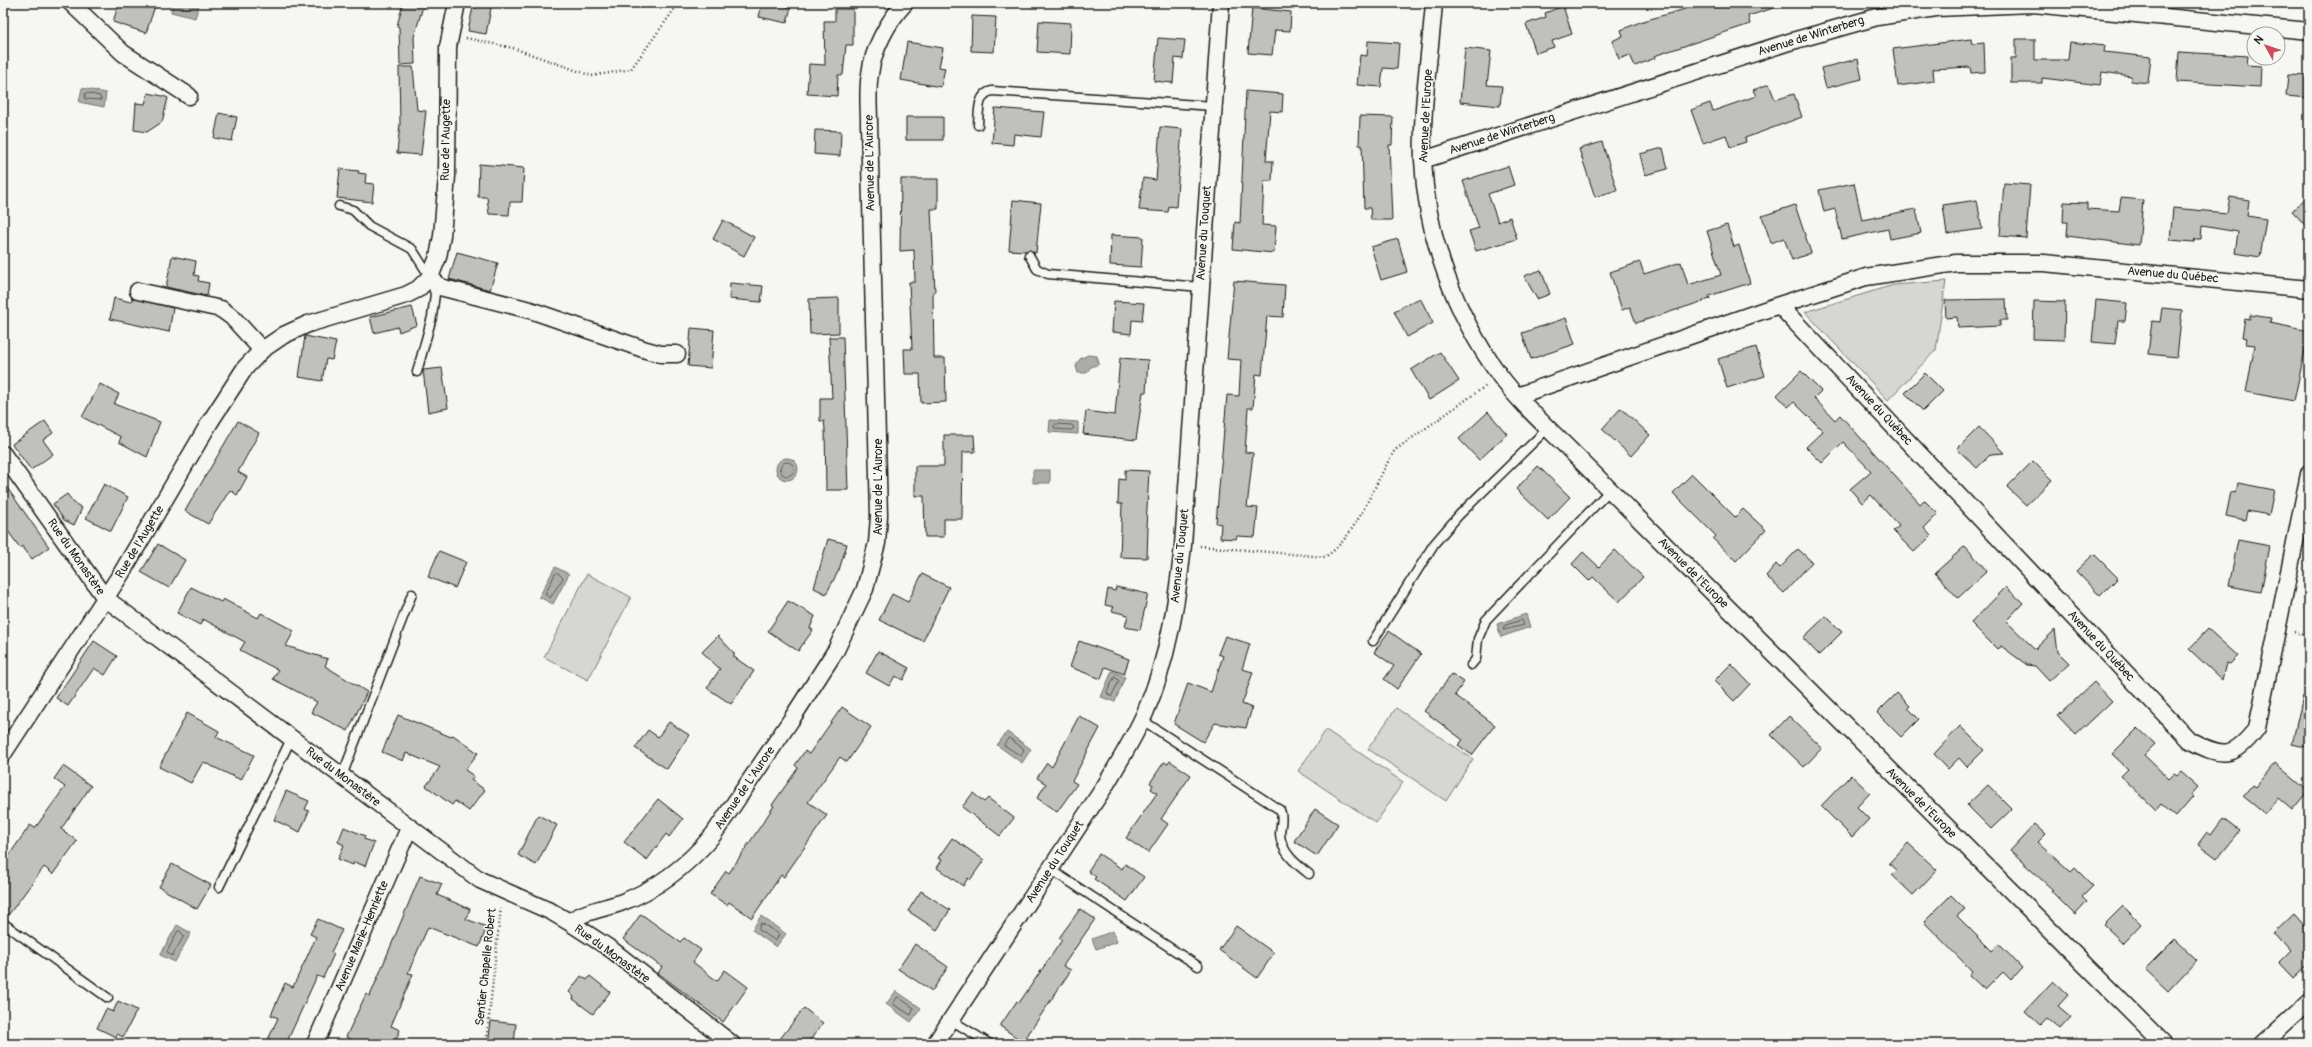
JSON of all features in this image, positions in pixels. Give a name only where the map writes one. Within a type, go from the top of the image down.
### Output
[{"type":"street","points":[[71,3],[123,53],[189,96]]},
{"type":"street","name":"Rue de l'Augette","points":[[5,746],[105,598],[236,379],[262,350],[284,335],[308,324],[406,295],[418,289],[430,277],[438,257],[444,217],[447,176],[447,62],[450,35],[457,3]]},
{"type":"street","name":"Avenue de L'Aurore","points":[[569,922],[587,912],[626,901],[664,882],[698,853],[717,830],[814,685],[836,650],[865,589],[877,542],[879,516],[869,123],[870,74],[877,49],[884,35],[905,3]]},
{"type":"street","name":"Avenue du Touquet","points":[[935,1044],[1105,786],[1142,720],[1168,645],[1177,599],[1183,545],[1221,3]]},
{"type":"street","name":"Avenue de l'Europe","points":[[1434,3],[1424,117],[1423,160],[1428,213],[1442,267],[1467,322],[1500,375],[1517,396],[1548,428],[2164,1044]]},
{"type":"street","name":"Avenue de Winterberg","points":[[1423,160],[1789,42],[1876,17],[1936,8],[2033,4],[2309,31]]},
{"type":"street","name":"Avenue du Québec","points":[[1517,396],[1779,305],[1866,277],[1956,263],[2044,263],[2309,289]]},
{"type":"street","points":[[430,277],[440,287],[530,310],[646,350],[661,354],[677,354]]},
{"type":"street","points":[[138,291],[221,309],[232,317],[262,350]]},
{"type":"street","name":"Avenue du Québec","points":[[1779,305],[2189,740],[2208,750],[2228,754],[2244,745],[2257,728],[2309,474]]},
{"type":"street","name":"Rue du Monastère","points":[[3,454],[105,598],[480,880],[503,892],[552,912],[569,922],[612,950],[732,1044]]},
{"type":"street","name":"Avenue Marie-Henriette","points":[[315,1044],[409,828]]},
{"type":"street","points":[[2263,1044],[2309,1002]]},
{"type":"lane","points":[[978,124],[980,101],[987,92],[992,91],[1213,106]]},
{"type":"lane","points":[[339,206],[353,210],[368,226],[412,249],[430,277],[435,294],[432,317],[417,372]]},
{"type":"lane","points":[[1030,255],[1037,269],[1048,274],[1201,287]]},
{"type":"lane","points":[[1373,641],[1434,544],[1459,515],[1548,428]]},
{"type":"lane","points":[[1471,665],[1476,659],[1478,639],[1486,620],[1610,490]]},
{"type":"lane","points":[[342,776],[412,594]]},
{"type":"lane","points":[[1142,720],[1280,810],[1282,814],[1282,842],[1287,854],[1309,874]]},
{"type":"lane","points":[[219,887],[292,738]]},
{"type":"lane","points":[[1050,869],[1198,966]]},
{"type":"lane","points":[[3,923],[108,998]]},
{"type":"lane","points":[[951,1020],[990,1044]]},
{"type":"path","points":[[450,35],[513,48],[592,76],[631,69],[679,3]]},
{"type":"path","points":[[1183,545],[1325,558],[1338,550],[1379,482],[1387,462],[1395,450],[1500,375]]},
{"type":"path","name":"Sentier Chapelle Robert","points":[[486,1044],[503,892]]},
{"type":"shaded area","points":[[1946,281],[1936,350],[1888,400],[1805,312],[1893,285]]},
{"type":"shaded area","points":[[587,574],[631,597],[588,680],[544,657]]},
{"type":"shaded area","points":[[1396,708],[1473,759],[1446,801],[1368,749]]},
{"type":"shaded area","points":[[1326,730],[1403,782],[1376,823],[1298,771]]},
{"type":"water","points":[[173,3],[199,5],[195,18],[171,12]]},
{"type":"water","points":[[82,88],[106,93],[104,107],[79,102]]},
{"type":"water","points":[[1088,355],[1097,356],[1099,364],[1091,367],[1086,373],[1078,373],[1076,366],[1080,359]]},
{"type":"water","points":[[1050,420],[1078,422],[1078,434],[1049,432]]},
{"type":"water","points":[[787,458],[791,459],[797,465],[797,473],[791,479],[787,480],[783,479],[777,473],[776,469],[777,465],[783,459]]},
{"type":"water","points":[[1033,470],[1050,470],[1050,483],[1033,483]]},
{"type":"water","points":[[555,567],[569,574],[553,604],[539,597]]},
{"type":"water","points":[[1526,614],[1530,627],[1501,637],[1497,624]]},
{"type":"water","points":[[1112,671],[1125,677],[1115,702],[1101,697]]},
{"type":"water","points":[[1007,732],[1031,749],[1022,763],[997,745]]},
{"type":"water","points":[[761,916],[786,934],[776,947],[752,930]]},
{"type":"water","points":[[177,925],[191,933],[175,962],[160,955]]},
{"type":"water","points":[[1113,931],[1117,942],[1096,949],[1092,939]]},
{"type":"water","points":[[896,991],[921,1008],[911,1022],[886,1004]]},
{"type":"building","points":[[119,3],[156,3],[146,33],[113,22]]},
{"type":"building","points":[[403,3],[424,3],[414,37],[415,64],[400,65],[399,27],[397,26]]},
{"type":"building","points":[[477,3],[492,3],[486,34],[468,31],[473,7],[476,8]]},
{"type":"building","points":[[762,3],[788,3],[787,7],[791,7],[787,23],[759,17]]},
{"type":"building","points":[[1706,3],[1776,3],[1777,7],[1748,16],[1750,24],[1654,56],[1655,58],[1635,66],[1630,55],[1619,59],[1612,41],[1623,36],[1621,30],[1640,22]]},
{"type":"building","points":[[1563,6],[1572,34],[1552,41],[1554,47],[1536,53],[1526,24],[1546,17],[1545,13]]},
{"type":"building","points":[[1252,8],[1291,12],[1290,31],[1275,30],[1272,55],[1248,53]]},
{"type":"building","points":[[835,9],[853,9],[853,45],[846,45],[843,75],[838,75],[837,96],[807,94],[809,64],[825,65],[824,21],[835,21]]},
{"type":"building","points":[[972,16],[996,17],[994,52],[971,51]]},
{"type":"building","points":[[1039,21],[1071,23],[1070,54],[1037,52]]},
{"type":"building","points":[[1158,38],[1185,40],[1183,59],[1175,58],[1173,83],[1154,81]]},
{"type":"building","points":[[1971,39],[1972,44],[1984,43],[1985,72],[1971,73],[1970,67],[1933,69],[1934,81],[1898,86],[1893,49]]},
{"type":"building","points":[[2016,39],[2035,39],[2035,60],[2068,60],[2070,42],[2105,46],[2104,52],[2151,57],[2148,83],[2131,81],[2131,76],[2102,72],[2100,85],[2042,78],[2042,83],[2011,83],[2011,58],[2016,58]]},
{"type":"building","points":[[1368,41],[1399,43],[1397,69],[1383,68],[1381,87],[1357,85],[1360,55],[1367,56]]},
{"type":"building","points":[[907,42],[943,48],[939,67],[945,68],[941,87],[901,80]]},
{"type":"building","points":[[1465,48],[1491,51],[1487,85],[1502,86],[1500,106],[1460,102]]},
{"type":"building","points":[[2179,52],[2246,56],[2246,66],[2261,66],[2260,87],[2177,82]]},
{"type":"building","points":[[1858,59],[1862,79],[1826,88],[1821,68]]},
{"type":"building","points":[[399,67],[413,67],[417,110],[426,111],[421,155],[397,153],[400,124]]},
{"type":"building","points":[[2288,75],[2309,76],[2309,98],[2286,96]]},
{"type":"building","points":[[1769,84],[1775,100],[1794,94],[1802,117],[1745,138],[1746,142],[1730,147],[1726,135],[1703,143],[1691,110],[1710,103],[1713,111],[1756,96],[1753,90]]},
{"type":"building","points":[[1246,91],[1283,94],[1282,112],[1270,111],[1266,161],[1273,161],[1272,181],[1264,181],[1262,225],[1276,226],[1274,253],[1233,249],[1235,222],[1240,223]]},
{"type":"building","points":[[148,93],[168,98],[162,122],[147,132],[134,130],[136,103],[145,104]]},
{"type":"building","points":[[995,108],[1044,112],[1041,137],[1014,134],[1013,145],[992,143]]},
{"type":"building","points":[[219,113],[237,117],[232,141],[214,138]]},
{"type":"building","points":[[1360,116],[1393,117],[1392,145],[1389,145],[1392,220],[1371,220],[1370,208],[1364,208],[1362,145],[1359,145]]},
{"type":"building","points":[[906,117],[943,117],[943,140],[906,140]]},
{"type":"building","points":[[1160,127],[1182,129],[1176,207],[1169,206],[1168,212],[1139,210],[1143,178],[1156,180]]},
{"type":"building","points":[[815,130],[841,131],[840,156],[814,154]]},
{"type":"building","points":[[1602,142],[1617,190],[1595,197],[1579,149]]},
{"type":"building","points":[[1663,148],[1668,169],[1645,175],[1640,154]]},
{"type":"building","points":[[479,164],[524,168],[522,202],[510,202],[509,215],[489,214],[487,197],[478,197]]},
{"type":"building","points":[[1508,166],[1514,185],[1488,194],[1498,222],[1510,217],[1517,239],[1476,251],[1469,231],[1479,228],[1463,181]]},
{"type":"building","points":[[340,169],[359,171],[358,173],[366,174],[365,183],[374,184],[372,202],[337,198]]},
{"type":"building","points":[[901,179],[938,179],[938,209],[931,209],[935,292],[933,292],[934,358],[945,358],[946,402],[921,403],[920,374],[905,374],[904,349],[912,349],[909,282],[915,282],[914,250],[900,251]]},
{"type":"building","points":[[1854,183],[1862,220],[1916,209],[1921,233],[1890,239],[1888,229],[1842,239],[1835,209],[1824,212],[1819,190]]},
{"type":"building","points":[[2004,183],[2030,185],[2026,238],[2000,236]]},
{"type":"building","points":[[2309,195],[2309,229],[2292,211]]},
{"type":"building","points":[[2230,197],[2249,200],[2247,216],[2266,219],[2260,257],[2235,253],[2238,232],[2202,226],[2201,239],[2195,239],[2194,242],[2170,240],[2173,208],[2227,213]]},
{"type":"building","points":[[2121,198],[2143,200],[2139,245],[2067,236],[2068,222],[2063,222],[2064,202],[2087,203],[2087,209],[2119,211]]},
{"type":"building","points":[[1013,200],[1041,203],[1036,253],[1029,250],[1009,250]]},
{"type":"building","points":[[1977,200],[1982,229],[1947,234],[1943,205]]},
{"type":"building","points":[[1795,205],[1811,253],[1792,260],[1784,238],[1771,243],[1762,216]]},
{"type":"building","points":[[723,220],[754,237],[744,256],[713,239]]},
{"type":"building","points":[[1727,225],[1734,247],[1739,245],[1750,283],[1709,296],[1710,299],[1636,323],[1630,307],[1622,310],[1610,272],[1640,262],[1644,274],[1681,262],[1688,285],[1721,275],[1707,231]]},
{"type":"building","points":[[1111,235],[1143,237],[1141,267],[1110,265]]},
{"type":"building","points":[[1398,239],[1407,272],[1381,280],[1371,247]]},
{"type":"building","points":[[457,252],[498,263],[490,290],[449,279]]},
{"type":"building","points":[[172,256],[196,261],[194,275],[199,276],[198,281],[209,283],[207,296],[166,287]]},
{"type":"building","points":[[1541,270],[1550,294],[1537,299],[1524,276]]},
{"type":"building","points":[[1234,281],[1285,285],[1283,317],[1267,316],[1262,375],[1256,374],[1253,408],[1248,408],[1245,452],[1253,453],[1247,507],[1258,508],[1255,537],[1237,536],[1236,539],[1220,538],[1221,524],[1216,523],[1227,395],[1239,396],[1241,360],[1227,359]]},
{"type":"building","points":[[730,283],[763,286],[761,302],[729,299]]},
{"type":"building","points":[[114,298],[131,302],[132,298],[173,308],[169,332],[110,319]]},
{"type":"building","points":[[839,298],[839,333],[810,334],[809,299]]},
{"type":"building","points":[[1420,298],[1433,323],[1407,337],[1394,311]]},
{"type":"building","points":[[2006,299],[2007,320],[2000,320],[2000,326],[1958,328],[1957,317],[1946,318],[1945,300]]},
{"type":"building","points":[[2096,300],[2127,303],[2125,321],[2118,321],[2115,344],[2092,342]]},
{"type":"building","points":[[1114,301],[1144,303],[1142,321],[1132,320],[1131,334],[1112,332]]},
{"type":"building","points":[[2034,301],[2065,302],[2064,340],[2033,339]]},
{"type":"building","points":[[412,307],[417,325],[399,332],[398,327],[374,333],[370,317]]},
{"type":"building","points":[[2162,308],[2182,310],[2177,357],[2148,354],[2152,321],[2160,322]]},
{"type":"building","points":[[2250,315],[2271,318],[2270,323],[2309,331],[2294,401],[2246,392],[2255,345],[2246,344],[2247,338],[2242,337],[2245,318],[2250,319]]},
{"type":"building","points":[[1566,318],[1575,344],[1531,359],[1522,333]]},
{"type":"building","points":[[691,328],[714,330],[711,368],[688,366]]},
{"type":"building","points":[[305,336],[336,342],[332,360],[326,359],[322,381],[299,377]]},
{"type":"building","points":[[829,337],[843,337],[848,490],[826,490],[825,429],[824,421],[820,421],[820,398],[832,398]]},
{"type":"building","points":[[1756,347],[1765,376],[1727,388],[1718,359]]},
{"type":"building","points":[[1440,352],[1459,381],[1429,400],[1411,370]]},
{"type":"building","points":[[1120,358],[1148,360],[1146,392],[1143,392],[1136,440],[1083,434],[1086,411],[1115,415]]},
{"type":"building","points":[[442,368],[448,408],[428,412],[423,370]]},
{"type":"building","points":[[1801,371],[1821,391],[1814,398],[1835,420],[1840,415],[1920,504],[1924,500],[1938,514],[1924,528],[1931,536],[1914,552],[1893,531],[1899,526],[1871,495],[1862,503],[1850,489],[1871,471],[1843,442],[1822,463],[1806,447],[1823,431],[1794,402],[1788,407],[1777,395]]},
{"type":"building","points":[[1925,373],[1943,391],[1923,411],[1905,393]]},
{"type":"building","points":[[100,384],[119,394],[114,404],[160,422],[147,457],[119,442],[121,437],[82,417]]},
{"type":"building","points":[[1621,408],[1650,435],[1631,456],[1602,429]]},
{"type":"building","points":[[1488,412],[1507,434],[1479,460],[1459,439]]},
{"type":"building","points":[[45,421],[53,433],[43,440],[53,454],[31,470],[12,444]]},
{"type":"building","points":[[238,421],[259,433],[238,472],[247,477],[237,495],[230,490],[208,524],[185,511]]},
{"type":"building","points":[[1979,427],[2004,453],[1991,454],[1977,468],[1957,449]]},
{"type":"building","points":[[944,435],[974,435],[975,452],[963,452],[962,519],[944,519],[944,537],[925,537],[924,496],[915,496],[915,466],[944,466]]},
{"type":"building","points":[[2033,461],[2052,480],[2026,505],[2007,487]]},
{"type":"building","points":[[1538,466],[1570,497],[1548,520],[1516,489]]},
{"type":"building","points":[[1125,470],[1149,471],[1146,527],[1148,527],[1147,558],[1120,557],[1122,504],[1118,504],[1119,479],[1125,480]]},
{"type":"building","points":[[1692,474],[1735,517],[1743,509],[1766,530],[1736,561],[1713,539],[1716,536],[1673,493]]},
{"type":"building","points":[[3,482],[49,547],[32,559],[22,546],[20,548],[3,524]]},
{"type":"building","points":[[2238,483],[2274,490],[2269,515],[2247,511],[2245,520],[2226,516],[2231,492],[2236,493]]},
{"type":"building","points":[[104,484],[128,497],[111,531],[86,518]]},
{"type":"building","points":[[67,494],[74,503],[82,508],[74,525],[64,520],[53,504]]},
{"type":"building","points":[[828,539],[847,544],[839,570],[826,594],[814,588]]},
{"type":"building","points":[[2238,540],[2270,546],[2261,592],[2229,586]]},
{"type":"building","points":[[158,544],[185,560],[169,588],[141,572]]},
{"type":"building","points":[[1965,546],[1987,571],[1958,598],[1935,573]]},
{"type":"building","points":[[1798,549],[1812,562],[1784,593],[1766,576],[1776,564],[1780,568]]},
{"type":"building","points":[[1615,550],[1643,577],[1619,602],[1593,577],[1589,581],[1572,564],[1583,552],[1599,567]]},
{"type":"building","points":[[439,551],[466,562],[455,588],[428,577]]},
{"type":"building","points":[[2094,554],[2118,578],[2100,596],[2076,571]]},
{"type":"building","points":[[922,574],[949,587],[923,641],[879,620],[892,594],[908,602]]},
{"type":"building","points":[[191,587],[221,602],[223,599],[258,618],[261,613],[294,631],[286,646],[328,659],[325,666],[367,692],[348,731],[311,712],[317,702],[273,679],[278,670],[240,650],[245,642],[203,619],[200,625],[177,613]]},
{"type":"building","points":[[1116,587],[1148,594],[1140,630],[1125,627],[1128,615],[1112,611],[1114,607],[1105,605],[1108,589],[1115,591]]},
{"type":"building","points":[[2006,587],[2023,603],[2006,621],[2035,649],[2055,630],[2058,652],[2069,663],[2049,681],[2035,666],[2027,665],[2001,646],[1997,649],[1971,623]]},
{"type":"building","points":[[788,601],[815,616],[810,628],[813,630],[798,651],[768,631]]},
{"type":"building","points":[[1826,616],[1842,632],[1819,655],[1803,638]]},
{"type":"building","points":[[2208,629],[2238,656],[2230,664],[2226,663],[2222,680],[2189,649]]},
{"type":"building","points":[[1389,631],[1421,654],[1397,689],[1384,679],[1394,666],[1374,652]]},
{"type":"building","points":[[718,636],[734,653],[734,657],[754,671],[731,704],[707,688],[720,669],[702,652]]},
{"type":"building","points":[[1225,636],[1250,644],[1242,669],[1253,672],[1242,704],[1252,708],[1246,728],[1215,723],[1203,742],[1174,724],[1188,683],[1211,692],[1223,656],[1218,654]]},
{"type":"building","points":[[94,641],[117,656],[105,675],[94,668],[68,706],[56,698]]},
{"type":"building","points":[[1079,641],[1129,659],[1124,674],[1105,667],[1101,679],[1070,667]]},
{"type":"building","points":[[878,651],[909,668],[903,680],[895,676],[889,686],[866,673]]},
{"type":"building","points":[[1731,664],[1750,684],[1734,701],[1714,681]]},
{"type":"building","points":[[1452,674],[1464,682],[1455,695],[1495,725],[1472,755],[1458,745],[1463,740],[1424,711]]},
{"type":"building","points":[[2094,682],[2112,701],[2076,735],[2058,716]]},
{"type":"building","points":[[1897,693],[1910,706],[1908,708],[1919,719],[1901,737],[1877,713]]},
{"type":"building","points":[[2303,696],[2309,697],[2309,748],[2292,744]]},
{"type":"building","points":[[842,707],[871,727],[847,762],[840,757],[808,802],[827,815],[784,877],[781,875],[752,918],[729,902],[727,905],[710,894],[726,871],[729,873],[774,806],[772,805],[798,768],[795,765],[805,751],[809,754]]},
{"type":"building","points":[[187,713],[219,731],[216,737],[254,755],[241,780],[203,762],[191,783],[159,767]]},
{"type":"building","points":[[398,715],[451,737],[453,735],[478,753],[465,770],[474,776],[471,780],[485,790],[469,811],[455,801],[452,805],[426,786],[440,767],[406,753],[403,761],[382,752]]},
{"type":"building","points":[[1079,716],[1100,728],[1072,781],[1077,784],[1057,812],[1037,798],[1046,784],[1037,778],[1047,763],[1052,767]]},
{"type":"building","points":[[1789,716],[1822,748],[1804,767],[1771,735]]},
{"type":"building","points":[[669,722],[689,735],[667,769],[635,748],[648,730],[658,737]]},
{"type":"building","points":[[1960,726],[1984,750],[1967,767],[1959,758],[1948,769],[1934,754]]},
{"type":"building","points":[[2138,728],[2155,744],[2144,755],[2169,779],[2174,774],[2177,776],[2181,772],[2198,787],[2191,795],[2193,797],[2176,817],[2161,804],[2156,810],[2121,776],[2128,769],[2112,754]]},
{"type":"building","points":[[1170,761],[1191,775],[1161,819],[1168,824],[1148,853],[1126,838],[1157,793],[1151,789],[1153,785],[1150,783],[1164,762],[1168,764]]},
{"type":"building","points":[[2275,763],[2308,791],[2292,810],[2278,798],[2265,814],[2243,796],[2252,785],[2255,787]]},
{"type":"building","points":[[63,766],[91,786],[61,829],[77,841],[53,874],[44,867],[6,918],[3,918],[3,864],[30,825],[35,828],[65,787],[54,779]]},
{"type":"building","points":[[1851,775],[1870,793],[1857,807],[1869,819],[1852,837],[1821,806]]},
{"type":"building","points":[[1988,785],[2012,809],[1991,829],[1967,805]]},
{"type":"building","points":[[286,791],[309,801],[305,809],[309,811],[300,832],[274,820]]},
{"type":"building","points":[[973,793],[984,802],[988,798],[1014,818],[1000,836],[962,807]]},
{"type":"building","points":[[658,799],[683,819],[669,837],[666,834],[647,860],[624,842]]},
{"type":"building","points":[[1315,809],[1338,824],[1317,856],[1294,841]]},
{"type":"building","points":[[538,815],[557,825],[536,865],[518,855]]},
{"type":"building","points":[[2223,819],[2239,831],[2217,858],[2198,844],[2207,832],[2211,835]]},
{"type":"building","points":[[2035,824],[2046,834],[2038,842],[2071,872],[2075,868],[2093,886],[2082,897],[2087,902],[2075,915],[2051,891],[2053,890],[2010,851]]},
{"type":"building","points":[[344,827],[365,836],[364,839],[374,843],[365,866],[354,862],[353,865],[338,859],[344,845],[338,842]]},
{"type":"building","points":[[952,838],[984,860],[970,880],[968,878],[963,886],[937,868],[942,860],[938,858]]},
{"type":"building","points":[[1908,843],[1937,870],[1913,895],[1892,875],[1897,870],[1889,863]]},
{"type":"building","points":[[1099,854],[1122,869],[1125,864],[1144,877],[1127,901],[1094,879],[1096,877],[1088,871]]},
{"type":"building","points":[[172,864],[211,885],[197,909],[159,887]]},
{"type":"building","points":[[420,876],[442,884],[437,895],[470,909],[466,919],[487,927],[479,947],[428,927],[408,973],[413,974],[391,1026],[400,1030],[394,1044],[361,1044],[346,1037],[366,994],[370,996]]},
{"type":"building","points":[[921,891],[950,910],[937,930],[908,911]]},
{"type":"building","points":[[1951,895],[1965,909],[1957,916],[1992,951],[1999,944],[2022,968],[2011,980],[2003,972],[1985,990],[1969,975],[1972,971],[1924,922]]},
{"type":"building","points":[[2123,906],[2141,924],[2123,943],[2104,925]]},
{"type":"building","points":[[1080,909],[1095,919],[1063,966],[1071,970],[1023,1042],[1000,1026],[1017,1001],[1019,1003],[1062,940],[1059,938]]},
{"type":"building","points":[[641,914],[680,942],[684,938],[701,950],[693,962],[717,981],[725,970],[748,987],[723,1022],[658,973],[662,967],[623,939]]},
{"type":"building","points":[[2294,914],[2309,931],[2309,964],[2294,978],[2279,962],[2290,951],[2274,933]]},
{"type":"building","points":[[318,919],[342,930],[331,952],[334,954],[323,978],[317,976],[286,1044],[266,1044],[278,1018],[271,1015],[285,983],[293,987],[316,937],[310,934]]},
{"type":"building","points":[[1236,926],[1274,953],[1257,978],[1219,950]]},
{"type":"building","points":[[2175,939],[2197,960],[2168,991],[2145,969]]},
{"type":"building","points":[[915,944],[948,967],[932,991],[898,969]]},
{"type":"building","points":[[581,976],[587,980],[590,976],[610,992],[593,1014],[573,999],[574,997],[569,992]]},
{"type":"building","points":[[2053,981],[2068,995],[2058,1006],[2071,1017],[2060,1029],[2047,1018],[2040,1025],[2025,1011]]},
{"type":"building","points":[[118,1001],[137,1010],[123,1037],[117,1034],[116,1037],[97,1028],[106,1009],[113,1012]]},
{"type":"building","points":[[804,1008],[823,1023],[807,1044],[776,1044]]},
{"type":"building","points":[[491,1021],[516,1024],[514,1044],[488,1044]]}]
